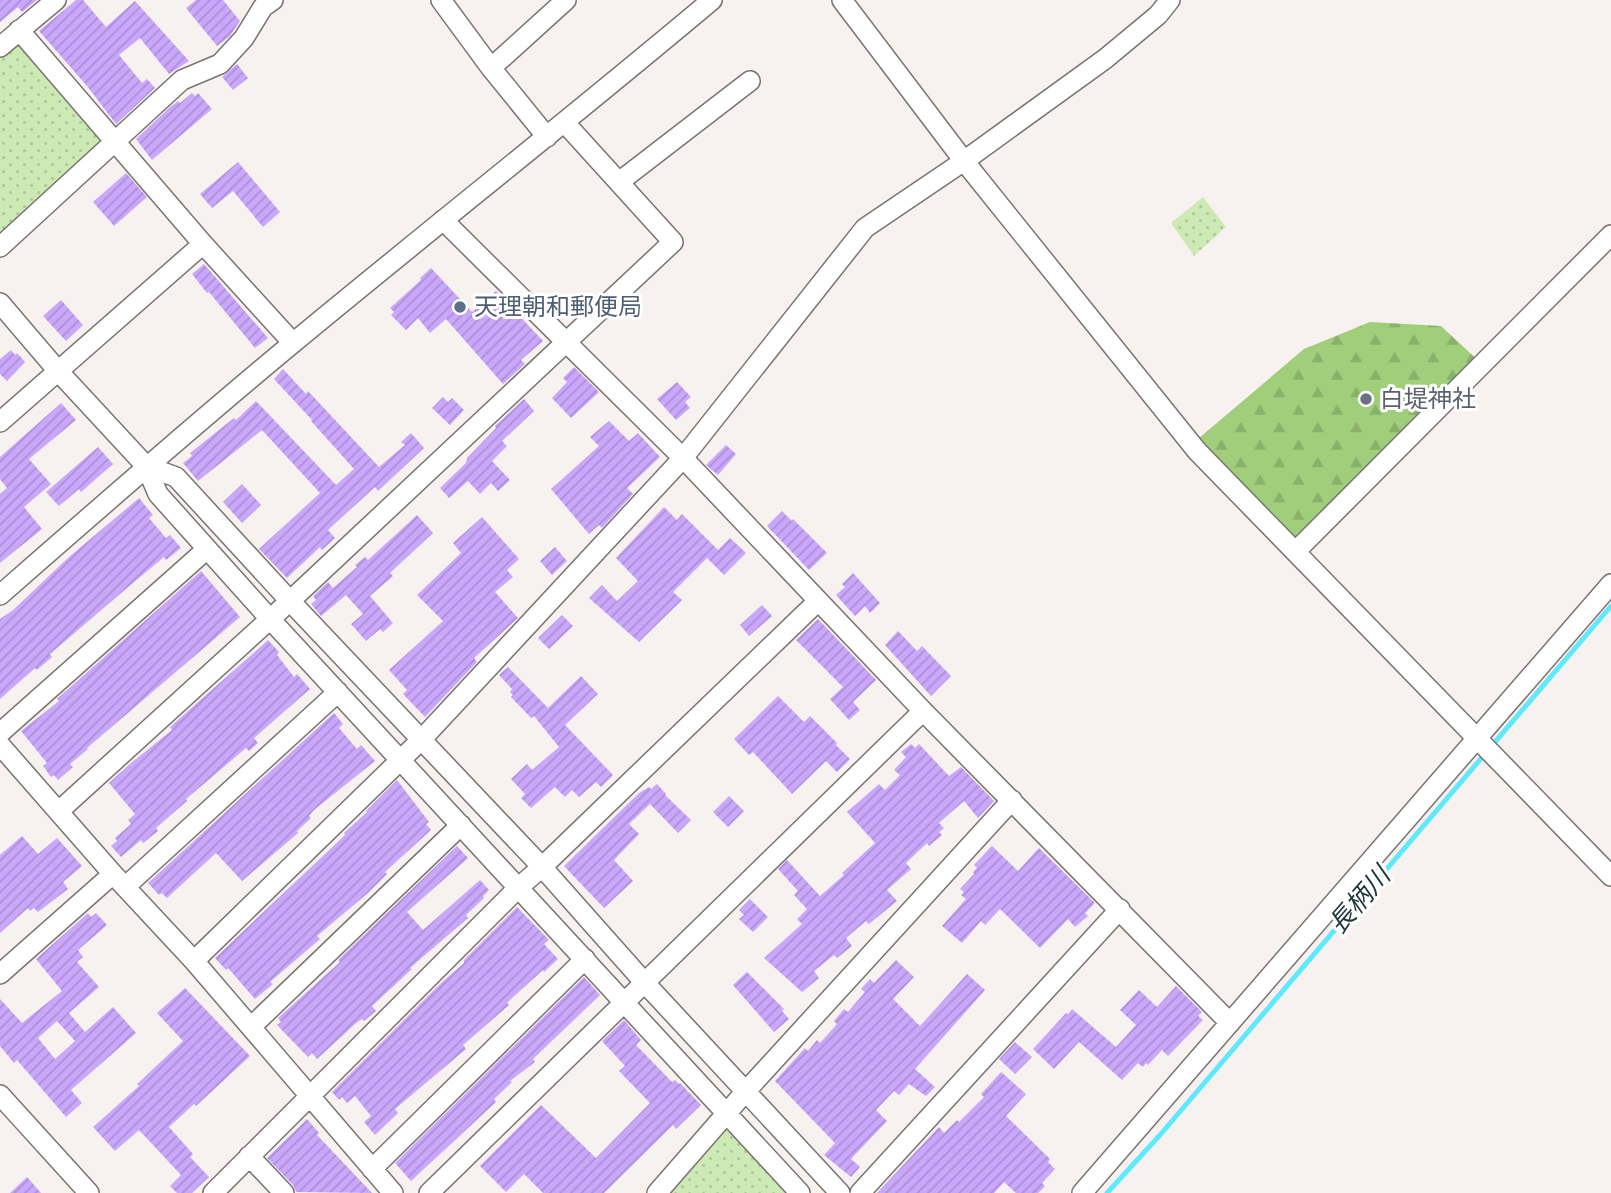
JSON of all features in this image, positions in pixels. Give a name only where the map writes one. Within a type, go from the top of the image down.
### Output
[{"type":"street","points":[[0,47],[57,0]]},
{"type":"street","points":[[0,247],[182,80],[220,64],[244,38],[263,7],[273,0]]},
{"type":"street","points":[[442,0],[491,68],[547,136]]},
{"type":"street","points":[[491,68],[566,0]]},
{"type":"street","points":[[0,595],[146,466],[293,343],[712,0]]},
{"type":"street","points":[[842,0],[964,161],[1198,451],[1611,876]]},
{"type":"street","points":[[194,961],[422,738],[683,458],[865,228],[1105,60],[1157,15],[1170,0]]},
{"type":"street","points":[[19,30],[203,244],[293,343]]},
{"type":"street","points":[[619,182],[750,81]]},
{"type":"street","points":[[59,811],[290,601],[673,242],[565,122]]},
{"type":"street","points":[[443,220],[683,458],[923,711],[1230,1023]]},
{"type":"street","points":[[1296,551],[1611,235]]},
{"type":"street","points":[[0,422],[203,244]]},
{"type":"street","points":[[0,303],[58,371],[146,466],[158,494],[207,549],[800,1193]]},
{"type":"street","points":[[146,466],[176,477],[542,867],[644,982],[840,1193]]},
{"type":"street","points":[[0,733],[207,549]]},
{"type":"street","points":[[1082,1193],[1611,584]]},
{"type":"street","points":[[213,1193],[519,887],[818,600]]},
{"type":"street","points":[[0,974],[119,880],[338,692]]},
{"type":"street","points":[[429,1193],[923,711]]},
{"type":"street","points":[[0,745],[194,961],[393,1193]]},
{"type":"street","points":[[657,1193],[726,1113],[1012,800]]},
{"type":"street","points":[[251,1027],[461,825]]},
{"type":"street","points":[[860,1193],[1120,909]]},
{"type":"street","points":[[372,1169],[585,959]]},
{"type":"street","points":[[0,1095],[89,1193]]},
{"type":"street","points":[[249,1156],[284,1193]]},
{"type":"green space","points":[[11,40],[21,44],[100,132],[104,147],[0,243],[0,50]]},
{"type":"green space","points":[[1203,197],[1226,227],[1194,256],[1171,223]]},
{"type":"green space","points":[[1370,322],[1441,326],[1483,365],[1296,551],[1192,444],[1304,349]]},
{"type":"green space","points":[[727,1125],[790,1193],[665,1193]]},
{"type":"building","points":[[0,0],[37,0],[22,12],[18,7],[0,22]]},
{"type":"building","points":[[76,0],[83,0],[106,27],[135,1],[189,61],[169,74],[140,38],[119,55],[142,83],[147,79],[155,88],[116,124],[39,31]]},
{"type":"building","points":[[196,0],[223,0],[240,21],[230,36],[217,46],[186,8]]},
{"type":"building","points":[[237,64],[248,78],[233,90],[222,77]]},
{"type":"building","points":[[192,93],[195,96],[198,93],[212,109],[152,160],[136,139],[170,107]]},
{"type":"building","points":[[238,162],[280,212],[263,227],[233,191],[212,208],[200,194]]},
{"type":"building","points":[[126,173],[147,197],[114,226],[93,202]]},
{"type":"building","points":[[204,264],[268,338],[255,348],[192,274]]},
{"type":"building","points":[[431,268],[472,312],[496,291],[543,341],[521,360],[525,364],[503,384],[446,319],[430,333],[418,318],[406,330],[391,315],[394,312],[390,308]]},
{"type":"building","points":[[61,300],[83,325],[66,341],[43,316]]},
{"type":"building","points":[[11,350],[25,362],[7,381],[0,374],[0,359]]},
{"type":"building","points":[[574,367],[599,392],[571,418],[552,398],[567,382],[563,378]]},
{"type":"building","points":[[283,369],[306,394],[308,391],[379,467],[405,445],[401,442],[411,433],[424,448],[378,491],[375,487],[328,530],[335,538],[322,550],[320,547],[287,578],[259,549],[320,493],[262,430],[198,481],[183,463],[192,456],[190,453],[234,418],[236,420],[256,401],[336,485],[354,469],[274,379]]},
{"type":"building","points":[[677,382],[691,397],[685,402],[690,408],[676,420],[657,399]]},
{"type":"building","points":[[443,397],[448,402],[452,398],[464,410],[450,425],[432,408]]},
{"type":"building","points":[[524,399],[534,411],[502,441],[507,446],[492,461],[510,480],[498,491],[491,483],[480,494],[468,481],[449,498],[440,488],[466,463],[467,458],[495,426]]},
{"type":"building","points":[[61,403],[76,420],[29,459],[51,484],[24,507],[42,529],[0,563],[0,494],[7,488],[0,479],[0,457]]},
{"type":"building","points":[[609,421],[629,441],[638,433],[660,457],[627,488],[633,494],[602,528],[599,525],[589,534],[551,489],[599,446],[590,437]]},
{"type":"building","points":[[726,445],[736,454],[718,475],[706,465]]},
{"type":"building","points":[[98,447],[113,464],[81,492],[79,489],[59,506],[46,492]]},
{"type":"building","points":[[242,484],[261,505],[242,523],[223,502]]},
{"type":"building","points":[[139,498],[153,515],[149,518],[166,538],[170,535],[181,548],[166,560],[164,557],[134,582],[50,654],[52,657],[37,670],[35,668],[0,699],[0,619]]},
{"type":"building","points":[[664,507],[677,520],[682,514],[718,550],[730,538],[746,553],[724,575],[707,558],[673,592],[682,600],[639,642],[589,598],[602,585],[617,601],[638,581],[616,558]]},
{"type":"building","points":[[782,511],[827,553],[809,570],[767,526]]},
{"type":"building","points":[[417,515],[433,533],[390,573],[393,576],[370,596],[393,623],[383,632],[380,629],[366,641],[351,624],[363,614],[346,595],[321,616],[311,604],[316,600],[313,596],[328,582],[333,588],[357,567],[355,565],[365,557],[368,560]]},
{"type":"building","points":[[482,517],[519,559],[507,570],[513,577],[495,592],[518,618],[474,658],[477,662],[425,717],[403,694],[407,690],[389,670],[443,621],[417,595],[461,553],[453,543]]},
{"type":"building","points":[[555,547],[567,561],[552,575],[540,561]]},
{"type":"building","points":[[201,571],[240,617],[87,748],[70,764],[73,767],[58,780],[54,775],[51,777],[43,766],[47,763],[21,731],[59,701],[57,699]]},
{"type":"building","points":[[853,573],[880,603],[870,613],[865,606],[855,616],[836,595],[845,587],[842,584]]},
{"type":"building","points":[[762,605],[772,616],[749,636],[740,625]]},
{"type":"building","points":[[562,615],[573,626],[549,649],[538,638]]},
{"type":"building","points":[[818,619],[876,680],[853,702],[860,710],[849,720],[830,699],[843,687],[796,640]]},
{"type":"building","points":[[898,631],[917,651],[922,646],[951,676],[931,696],[885,645]]},
{"type":"building","points":[[268,640],[279,652],[277,655],[294,677],[297,674],[310,689],[254,738],[258,743],[249,751],[246,748],[186,799],[187,801],[156,828],[158,831],[143,843],[141,840],[121,857],[111,846],[117,841],[115,838],[131,824],[128,820],[135,814],[109,783],[172,730],[170,727]]},
{"type":"building","points":[[508,667],[548,708],[581,676],[598,694],[565,725],[613,775],[601,787],[596,782],[579,797],[572,790],[565,797],[555,787],[531,808],[521,798],[525,794],[511,779],[527,764],[532,770],[559,747],[534,716],[531,718],[511,697],[512,689],[499,675]]},
{"type":"building","points":[[778,696],[804,722],[810,716],[850,759],[837,772],[826,761],[792,794],[753,752],[749,755],[734,739]]},
{"type":"building","points":[[334,713],[343,724],[339,728],[357,749],[361,745],[375,761],[314,810],[309,816],[311,818],[298,833],[242,881],[216,853],[167,898],[162,893],[159,895],[148,883]]},
{"type":"building","points":[[911,744],[915,748],[919,744],[949,776],[961,767],[994,801],[978,818],[964,801],[939,823],[944,828],[939,832],[942,835],[929,846],[927,843],[906,863],[911,869],[887,890],[897,901],[869,924],[866,921],[846,938],[852,946],[837,958],[834,955],[814,971],[819,978],[802,992],[764,958],[802,924],[797,919],[807,909],[794,895],[798,891],[778,869],[787,860],[820,896],[844,875],[842,873],[875,843],[847,812],[879,784],[885,790],[900,775],[894,770],[906,757],[901,752]]},
{"type":"building","points":[[397,780],[429,822],[426,824],[431,830],[385,872],[387,874],[368,893],[317,936],[320,939],[270,982],[273,984],[255,999],[228,968],[226,970],[215,958],[345,835],[344,833]]},
{"type":"building","points":[[657,784],[691,820],[678,833],[650,804],[629,824],[639,834],[614,860],[633,881],[604,908],[564,866],[639,793]]},
{"type":"building","points":[[729,796],[744,811],[728,827],[713,812]]},
{"type":"building","points":[[22,836],[38,854],[57,838],[82,866],[63,882],[68,889],[38,912],[34,908],[30,911],[28,908],[0,933],[0,855]]},
{"type":"building","points":[[457,846],[468,858],[407,912],[423,930],[480,880],[489,890],[484,898],[466,915],[468,918],[410,968],[412,969],[372,1006],[376,1011],[364,1021],[362,1019],[355,1024],[317,1059],[312,1053],[308,1057],[277,1025],[281,1022],[278,1018],[340,962],[338,960]]},
{"type":"building","points":[[992,846],[1018,871],[1039,848],[1095,903],[1085,913],[1088,916],[1075,927],[1068,919],[1040,948],[1000,909],[985,925],[981,921],[962,943],[942,926],[966,899],[961,895],[964,892],[960,889],[974,874],[977,868],[974,865]]},
{"type":"building","points":[[750,899],[768,917],[753,932],[739,919],[744,915],[739,910]]},
{"type":"building","points":[[517,907],[549,940],[544,944],[558,959],[463,1045],[466,1049],[395,1109],[398,1113],[375,1135],[364,1122],[371,1116],[355,1096],[347,1103],[342,1097],[339,1100],[332,1092],[464,963]]},
{"type":"building","points":[[88,913],[91,917],[96,913],[107,925],[78,950],[83,957],[77,962],[99,987],[69,1013],[85,1032],[113,1007],[136,1033],[71,1090],[82,1103],[66,1117],[17,1060],[14,1063],[0,1046],[0,999],[22,1023],[62,991],[36,959]],"holes":[[[57,1021],[75,1041],[55,1059],[38,1038]]]},
{"type":"building","points":[[896,960],[914,977],[893,999],[920,1026],[967,974],[985,990],[915,1069],[935,1087],[926,1096],[909,1084],[899,1095],[894,1091],[876,1110],[887,1121],[851,1159],[860,1167],[851,1177],[824,1155],[835,1143],[775,1081],[805,1048],[808,1051],[817,1040],[820,1043],[837,1024],[834,1021],[844,1009],[848,1012],[865,992],[861,989],[870,979],[874,983]]},
{"type":"building","points":[[747,972],[784,1009],[782,1011],[789,1019],[774,1032],[733,985]]},
{"type":"building","points":[[584,977],[600,995],[533,1059],[535,1062],[510,1081],[512,1082],[494,1099],[496,1102],[411,1181],[395,1163]]},
{"type":"building","points":[[1176,986],[1202,1012],[1198,1016],[1203,1020],[1168,1056],[1162,1050],[1148,1065],[1146,1063],[1143,1067],[1138,1063],[1122,1080],[1079,1042],[1054,1069],[1033,1049],[1072,1009],[1116,1047],[1136,1025],[1120,1010],[1139,990],[1157,1007]]},
{"type":"building","points":[[185,988],[250,1056],[169,1127],[193,1154],[190,1157],[209,1177],[192,1193],[177,1193],[170,1186],[181,1175],[139,1130],[115,1151],[93,1127],[139,1086],[137,1084],[183,1041],[157,1013]]},
{"type":"building","points":[[624,1020],[641,1040],[636,1045],[672,1082],[675,1080],[680,1083],[701,1105],[676,1129],[673,1125],[604,1193],[543,1193],[524,1174],[506,1192],[480,1166],[541,1105],[596,1158],[650,1103],[619,1071],[625,1066],[602,1041]]},
{"type":"building","points":[[1015,1042],[1032,1057],[1015,1074],[999,1059]]},
{"type":"building","points":[[1001,1072],[1026,1094],[1006,1116],[1050,1159],[1048,1162],[1055,1169],[1042,1183],[1045,1186],[1038,1193],[1016,1193],[1004,1182],[994,1193],[877,1193],[939,1127],[944,1133],[957,1120],[959,1122],[984,1097],[981,1094]]},
{"type":"building","points":[[307,1119],[319,1133],[317,1135],[372,1193],[296,1192],[293,1185],[267,1158]]},
{"type":"building","points":[[27,1177],[41,1193],[10,1193]]},
{"type":"waterway","name":"長柄川","points":[[1107,1193],[1160,1135],[1611,606]]},
{"type":"place","name":"天理朝和郵便局","points":[[460,307]]},
{"type":"place","name":"白堤神社","points":[[1366,399]]}]
